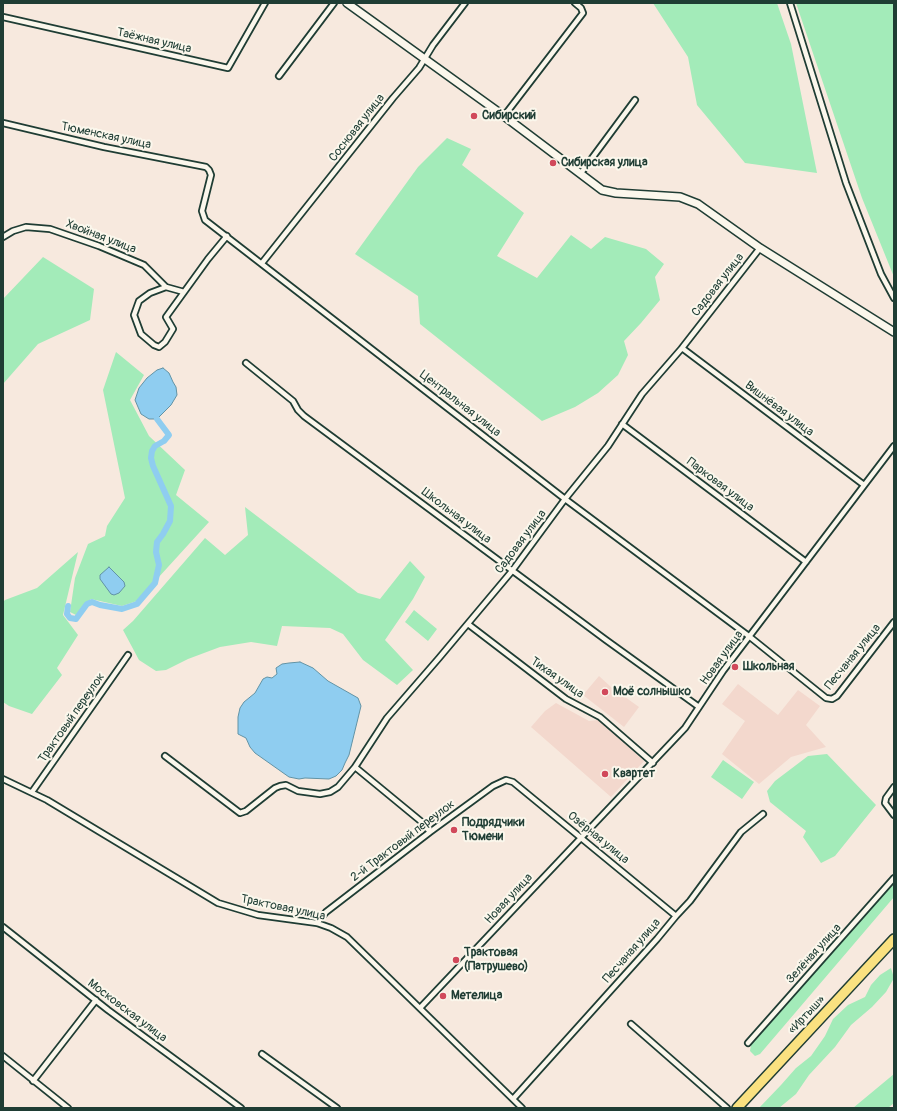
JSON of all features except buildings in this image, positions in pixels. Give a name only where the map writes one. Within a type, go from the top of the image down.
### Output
[{"type":"highway","name":"«Иртыш»","points":[[737,1108],[894,939]]},
{"type":"street","name":"Таёжная улица","points":[[3,17],[228,68],[265,3]]},
{"type":"street","points":[[279,76],[334,3]]},
{"type":"street","points":[[347,3],[424,60],[504,116],[602,190],[616,193],[680,197],[698,204],[760,248],[894,332]]},
{"type":"street","name":"Сосновая улица","points":[[262,263],[393,98],[411,78],[433,45],[465,3]]},
{"type":"street","points":[[504,116],[583,13],[581,8],[575,3]]},
{"type":"street","points":[[790,3],[846,183],[881,274],[894,298]]},
{"type":"street","points":[[580,173],[635,100]]},
{"type":"street","name":"Тюменская улица","points":[[3,123],[104,147],[206,167]]},
{"type":"street","name":"Центральная улица","points":[[206,167],[211,175],[202,211],[206,220],[565,498],[750,637]]},
{"type":"street","name":"Хвойная улица","points":[[3,237],[13,231],[26,227],[50,229],[99,246],[144,265],[166,287],[184,292]]},
{"type":"street","points":[[166,287],[150,293],[140,301],[134,315],[141,334],[154,345],[159,347],[165,342],[173,329],[166,318],[227,236]]},
{"type":"street","name":"Садовая улица","points":[[165,756],[240,813],[246,811],[275,788],[280,786],[286,785],[298,791],[320,794],[330,792],[338,787],[355,767],[386,718],[512,571],[565,498],[608,446],[642,394],[682,348],[760,248]]},
{"type":"street","name":"Вишнёвая улица","points":[[682,348],[864,485]]},
{"type":"street","name":"Школьная улица","points":[[246,363],[292,401],[304,416],[512,571],[699,707]]},
{"type":"street","name":"Парковая улица","points":[[622,424],[806,562]]},
{"type":"street","name":"Новая улица","points":[[420,1008],[685,728],[723,671],[894,446]]},
{"type":"street","name":"Песчаная улица","points":[[750,637],[826,698],[832,699],[837,696],[894,622]]},
{"type":"street","name":"Тихая улица","points":[[468,624],[566,699],[600,716],[653,763]]},
{"type":"street","name":"Трактовый переулок","points":[[32,792],[128,655]]},
{"type":"street","points":[[355,767],[423,823],[430,832]]},
{"type":"street","name":"Трактовая улица","points":[[3,779],[32,792],[218,903],[258,915],[317,923],[347,937],[522,1108]]},
{"type":"street","name":"Озёрная улица","points":[[506,780],[513,782],[676,916]]},
{"type":"street","name":"2-й Трактовый переулок","points":[[317,923],[326,912],[430,832],[493,786],[506,780]]},
{"type":"street","points":[[894,787],[886,798],[885,803],[894,815]]},
{"type":"street","name":"Песчаная улица","points":[[513,1099],[690,901],[741,832],[763,814]]},
{"type":"street","name":"Зелёная улица","points":[[748,1043],[894,878]]},
{"type":"street","name":"Московская улица","points":[[3,927],[96,1000],[241,1108]]},
{"type":"street","points":[[33,1081],[96,1000]]},
{"type":"street","points":[[631,1024],[727,1108]]},
{"type":"street","points":[[262,1054],[338,1108]]},
{"type":"street","points":[[3,1056],[68,1108]]},
{"type":"shaded area","points":[[599,676],[611,687],[639,707],[624,727],[583,695]]},
{"type":"shaded area","points":[[738,684],[778,715],[798,690],[820,706],[806,725],[826,747],[791,757],[759,784],[722,754],[745,721],[722,704]]},
{"type":"shaded area","points":[[556,703],[589,721],[598,720],[644,761],[611,797],[531,727],[545,711]]},
{"type":"green space","points":[[653,3],[777,3],[791,44],[817,173],[745,163],[697,105],[688,57]]},
{"type":"green space","points":[[796,3],[894,3],[894,277],[862,198]]},
{"type":"green space","points":[[447,138],[471,149],[462,165],[524,213],[497,256],[537,278],[571,235],[591,249],[605,237],[646,249],[664,264],[655,277],[660,300],[624,341],[628,355],[618,375],[598,393],[575,407],[542,421],[420,324],[418,296],[355,254],[418,167]]},
{"type":"green space","points":[[43,257],[94,289],[90,320],[38,344],[3,384],[3,299]]},
{"type":"green space","points":[[116,352],[144,375],[130,400],[149,436],[185,470],[176,495],[209,522],[137,601],[122,606],[91,599],[76,615],[70,612],[75,578],[88,544],[105,536],[107,526],[125,498],[103,390]]},
{"type":"green space","points":[[245,507],[358,593],[380,599],[410,561],[425,577],[413,599],[385,640],[413,670],[397,685],[363,660],[343,634],[330,628],[282,626],[277,646],[251,642],[220,647],[188,659],[166,670],[156,671],[139,660],[123,630],[133,621],[205,538],[225,555],[248,535]]},
{"type":"green space","points":[[78,552],[63,615],[78,635],[57,668],[62,675],[32,714],[9,706],[3,702],[3,602],[37,588]]},
{"type":"green space","points":[[414,610],[437,629],[428,641],[405,622]]},
{"type":"green space","points":[[827,754],[876,805],[835,856],[821,863],[803,837],[806,831],[770,802],[767,791],[775,781],[808,756]]},
{"type":"green space","points":[[723,760],[754,782],[742,799],[711,777]]},
{"type":"green space","points":[[894,884],[894,897],[760,1054],[755,1056],[750,1051],[751,1045],[866,913]]},
{"type":"green space","points":[[891,968],[894,978],[886,992],[872,1007],[851,1025],[835,1047],[809,1075],[796,1094],[779,1108],[759,1108],[796,1068],[811,1056],[825,1036],[833,1019],[848,1005],[865,997],[871,985],[880,975]]},
{"type":"green space","points":[[894,1074],[894,1103],[888,1108],[853,1108]]},
{"type":"water","points":[[163,368],[169,373],[176,387],[177,395],[171,405],[157,419],[149,419],[141,414],[135,400],[139,388],[147,378],[157,370]]},
{"type":"water","points":[[109,567],[124,582],[125,586],[119,593],[114,595],[111,594],[100,579],[100,575]]},
{"type":"water","points":[[300,662],[313,668],[328,681],[358,698],[361,706],[349,755],[342,770],[336,776],[329,779],[299,779],[289,777],[255,753],[250,747],[246,738],[238,734],[238,717],[240,708],[244,702],[255,693],[263,679],[267,677],[272,678],[277,674],[276,668],[282,664]]},
{"type":"waterway","points":[[68,606],[67,614],[70,618],[76,619],[87,604],[92,602],[122,609],[137,604],[155,583],[159,565],[156,552],[157,542],[170,521],[171,506],[153,466],[151,458],[152,451],[155,446],[164,441],[169,435],[157,419]]},
{"type":"place","name":"Сибирский","points":[[474,116]]},
{"type":"place","name":"Сибирская улица","points":[[553,163]]},
{"type":"place","name":"Школьная","points":[[735,667]]},
{"type":"place","name":"Моё солнышко","points":[[605,692]]},
{"type":"place","name":"Квартет","points":[[605,774]]},
{"type":"place","name":"Подрядчики Тюмени","points":[[454,830]]},
{"type":"place","name":"Трактовая (Патрушево)","points":[[456,960]]},
{"type":"place","name":"Метелица","points":[[443,996]]}]
